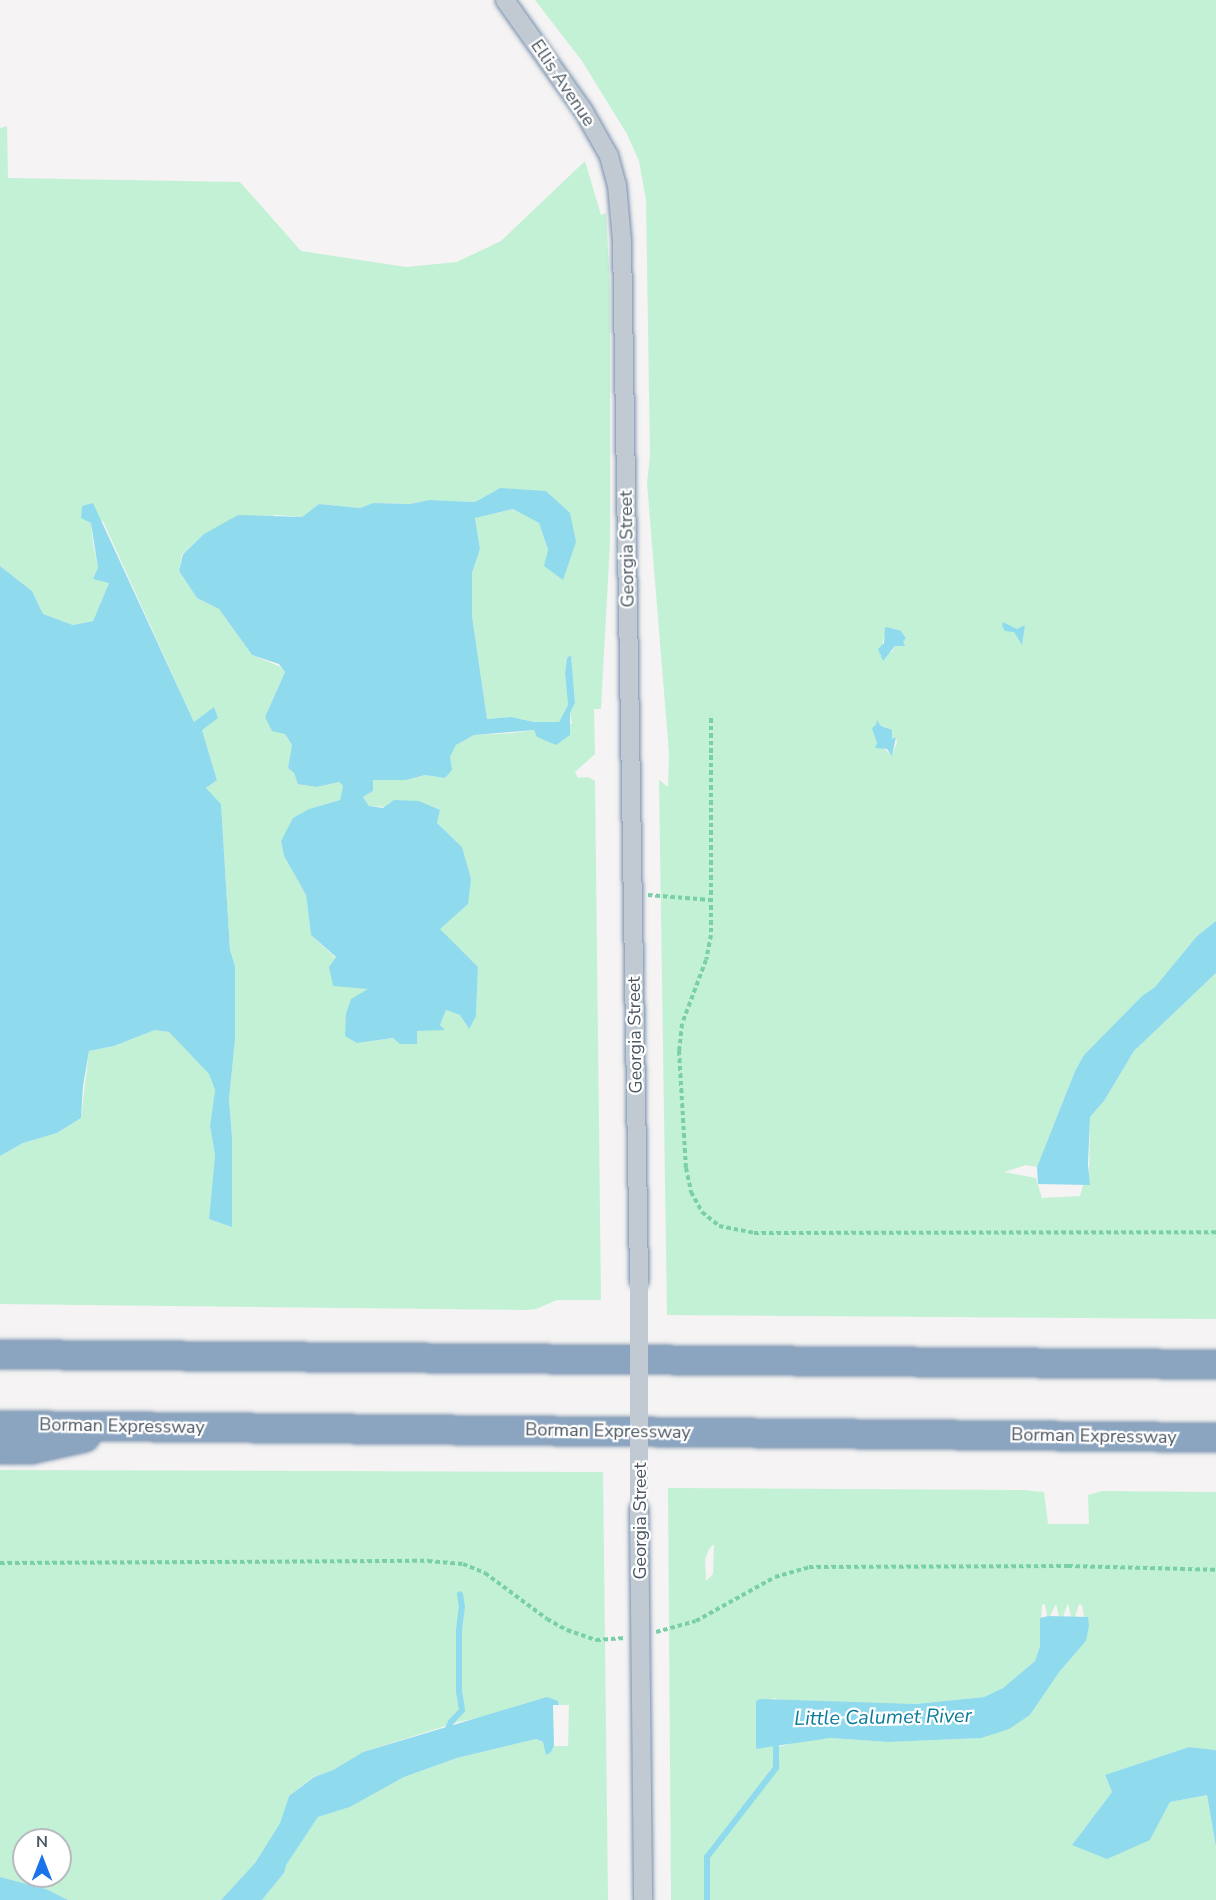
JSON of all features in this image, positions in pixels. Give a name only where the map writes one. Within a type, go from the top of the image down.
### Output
[{"type":"highway","points":[[1,1354],[1216,1364]]},
{"type":"highway","name":"Borman Expressway","points":[[0,1425],[1216,1437]]},
{"type":"highway","points":[[0,1449],[30,1449],[134,1426]]},
{"type":"street","name":"Ellis Avenue","points":[[505,0],[583,110],[602,142],[614,170]]},
{"type":"street","name":"Georgia Street","points":[[614,170],[622,242],[633,896],[639,1281],[643,1900]]},
{"type":"path","points":[[711,718],[710,946],[682,1024],[679,1051],[687,1178],[696,1203],[709,1220],[731,1230],[754,1233],[1216,1232]]},
{"type":"path","points":[[633,896],[675,895],[711,900]]},
{"type":"path","points":[[0,1563],[428,1562],[463,1564],[485,1573],[547,1620],[580,1636]]},
{"type":"path","points":[[666,1631],[709,1615],[775,1577],[809,1567],[1024,1566],[1216,1570]]},
{"type":"green space","points":[[535,0],[1216,0],[1216,921],[1197,936],[1155,987],[1142,996],[1084,1055],[1075,1071],[1037,1167],[1026,1165],[1004,1172],[1036,1178],[1042,1198],[1080,1196],[1083,1185],[1089,1185],[1090,1117],[1104,1101],[1134,1051],[1216,973],[1216,1319],[667,1315],[659,780],[668,787],[669,753],[647,483],[650,455],[646,200],[639,161],[627,134],[582,61]],"holes":[[[893,628],[900,630],[906,638],[895,646],[892,652],[880,656],[884,636]],[[878,721],[881,726],[887,728],[892,739],[896,737],[897,742],[892,755],[877,743]]]},
{"type":"green space","points":[[7,126],[8,178],[240,182],[301,251],[406,267],[457,262],[501,241],[585,161],[601,215],[606,213],[610,287],[610,542],[601,709],[594,709],[595,754],[575,772],[578,778],[588,777],[595,781],[601,1300],[557,1300],[536,1309],[526,1310],[0,1304],[0,1156],[23,1143],[57,1133],[81,1118],[89,1051],[114,1046],[155,1030],[169,1032],[209,1074],[215,1090],[210,1126],[215,1155],[209,1219],[232,1226],[232,1137],[229,1099],[235,1040],[235,966],[230,950],[221,804],[206,788],[217,780],[202,730],[194,722],[103,521],[91,523],[98,568],[109,583],[93,621],[73,625],[43,614],[32,591],[0,566],[0,128]],"holes":[[[500,488],[576,542],[548,551],[539,523],[513,509],[475,518],[480,549],[472,573],[472,616],[487,719],[510,717],[534,722],[559,722],[568,705],[565,673],[567,658],[571,656],[575,703],[570,713],[572,724],[514,733],[474,735],[456,745],[450,757],[446,778],[425,775],[406,780],[373,780],[373,791],[363,797],[369,806],[440,810],[437,823],[462,847],[468,904],[439,929],[478,967],[476,1015],[468,1028],[460,1015],[446,1010],[440,1025],[444,1029],[417,1031],[417,1043],[393,1038],[357,1043],[369,989],[311,935],[306,895],[284,856],[281,841],[309,809],[340,800],[343,786],[339,782],[317,787],[298,783],[294,773],[288,768],[292,745],[285,734],[265,717],[285,672],[281,667],[252,655],[219,609],[197,598],[179,571],[182,554],[204,534],[276,515],[302,517],[319,504],[360,508],[373,503],[410,504],[429,500],[475,502]]]},
{"type":"green space","points":[[0,1470],[603,1472],[608,1900],[262,1900],[284,1873],[285,1865],[318,1817],[350,1807],[404,1777],[457,1758],[536,1739],[543,1742],[551,1752],[554,1746],[568,1746],[569,1705],[559,1705],[558,1701],[458,1722],[363,1752],[333,1770],[313,1777],[289,1796],[280,1823],[255,1863],[221,1900],[68,1900],[42,1888],[72,1888],[72,1828],[12,1828],[12,1880],[0,1877]]},
{"type":"green space","points":[[668,1488],[1023,1490],[1044,1492],[1048,1524],[1089,1524],[1088,1495],[1102,1491],[1216,1492],[1216,1750],[1189,1747],[1105,1776],[1112,1792],[1072,1845],[1150,1840],[1170,1802],[1207,1795],[1216,1847],[1216,1900],[671,1900]],"holes":[[[714,1544],[713,1574],[706,1581],[705,1560],[709,1549]],[[1068,1603],[1071,1617],[1075,1617],[1079,1604],[1082,1605],[1084,1617],[1088,1617],[1086,1641],[1060,1671],[1030,1715],[981,1738],[889,1742],[830,1738],[796,1742],[776,1748],[772,1698],[789,1702],[915,1704],[984,1697],[1003,1688],[1035,1661],[1040,1646],[1042,1605],[1045,1604],[1047,1616],[1050,1616],[1056,1604],[1059,1617],[1063,1617]]]},
{"type":"water","points":[[500,488],[546,491],[570,513],[576,542],[563,580],[544,566],[548,550],[539,523],[513,509],[475,518],[480,549],[472,573],[472,616],[487,719],[511,717],[534,722],[559,722],[568,705],[565,673],[567,658],[571,655],[575,703],[570,713],[570,735],[556,745],[537,737],[534,730],[474,735],[456,745],[450,757],[452,770],[445,778],[425,775],[406,780],[373,780],[373,791],[363,797],[369,806],[383,808],[394,800],[419,801],[440,810],[437,823],[462,847],[471,879],[468,904],[440,929],[478,967],[476,1016],[469,1029],[460,1015],[446,1010],[440,1025],[445,1030],[417,1031],[417,1044],[400,1044],[393,1038],[357,1043],[345,1036],[346,1014],[351,999],[368,989],[333,986],[329,967],[336,957],[311,935],[306,895],[284,856],[281,841],[293,818],[309,809],[340,800],[343,786],[339,782],[317,787],[298,784],[294,773],[288,768],[292,745],[285,734],[272,731],[265,717],[285,672],[279,664],[252,655],[219,609],[197,598],[179,571],[183,554],[204,534],[238,515],[302,517],[319,504],[360,508],[373,503],[410,504],[429,500],[475,502]]},
{"type":"water","points":[[93,503],[194,722],[214,707],[218,718],[202,730],[217,780],[206,788],[221,804],[230,950],[235,966],[235,1040],[229,1099],[232,1137],[232,1227],[209,1219],[215,1155],[210,1126],[215,1090],[209,1074],[169,1032],[155,1030],[114,1046],[89,1051],[83,1086],[81,1118],[57,1133],[23,1143],[0,1156],[0,566],[32,591],[43,614],[73,625],[93,621],[109,583],[93,579],[98,568],[91,523],[81,518],[82,506]]},
{"type":"water","points":[[1003,622],[1017,629],[1025,625],[1022,645],[1014,632],[1005,631],[1002,626]]},
{"type":"water","points":[[885,627],[900,630],[906,638],[903,641],[905,646],[895,646],[883,661],[878,649],[884,643]]},
{"type":"water","points":[[877,720],[881,726],[892,730],[892,739],[896,737],[892,756],[887,749],[875,748],[877,743],[872,728],[876,725]]},
{"type":"water","points":[[1216,921],[1216,973],[1134,1051],[1104,1101],[1090,1117],[1088,1164],[1090,1185],[1038,1184],[1037,1167],[1075,1071],[1084,1055],[1142,996],[1155,987],[1197,936]]},
{"type":"water","name":"Little Calumet River","points":[[1048,1616],[1088,1617],[1086,1641],[1060,1671],[1030,1715],[1009,1729],[981,1738],[889,1742],[830,1738],[756,1749],[756,1701],[760,1699],[915,1704],[984,1697],[1003,1688],[1035,1661],[1040,1646],[1040,1618]]},
{"type":"water","points":[[547,1697],[558,1701],[559,1705],[553,1705],[554,1746],[551,1752],[546,1755],[543,1742],[536,1739],[457,1758],[404,1777],[350,1807],[318,1817],[286,1865],[284,1873],[262,1900],[221,1900],[255,1863],[280,1823],[289,1796],[314,1777],[333,1770],[363,1752]]},
{"type":"water","points":[[1189,1747],[1216,1750],[1216,1847],[1207,1795],[1170,1802],[1150,1840],[1107,1859],[1072,1845],[1112,1792],[1105,1775]]},
{"type":"water","points":[[0,1877],[12,1880],[12,1888],[42,1888],[68,1900],[0,1900]]},
{"type":"waterway","points":[[447,1731],[451,1722],[462,1710],[459,1691],[459,1630],[462,1607],[460,1594]]},
{"type":"waterway","points":[[707,1900],[707,1857],[776,1768],[776,1741]]}]
